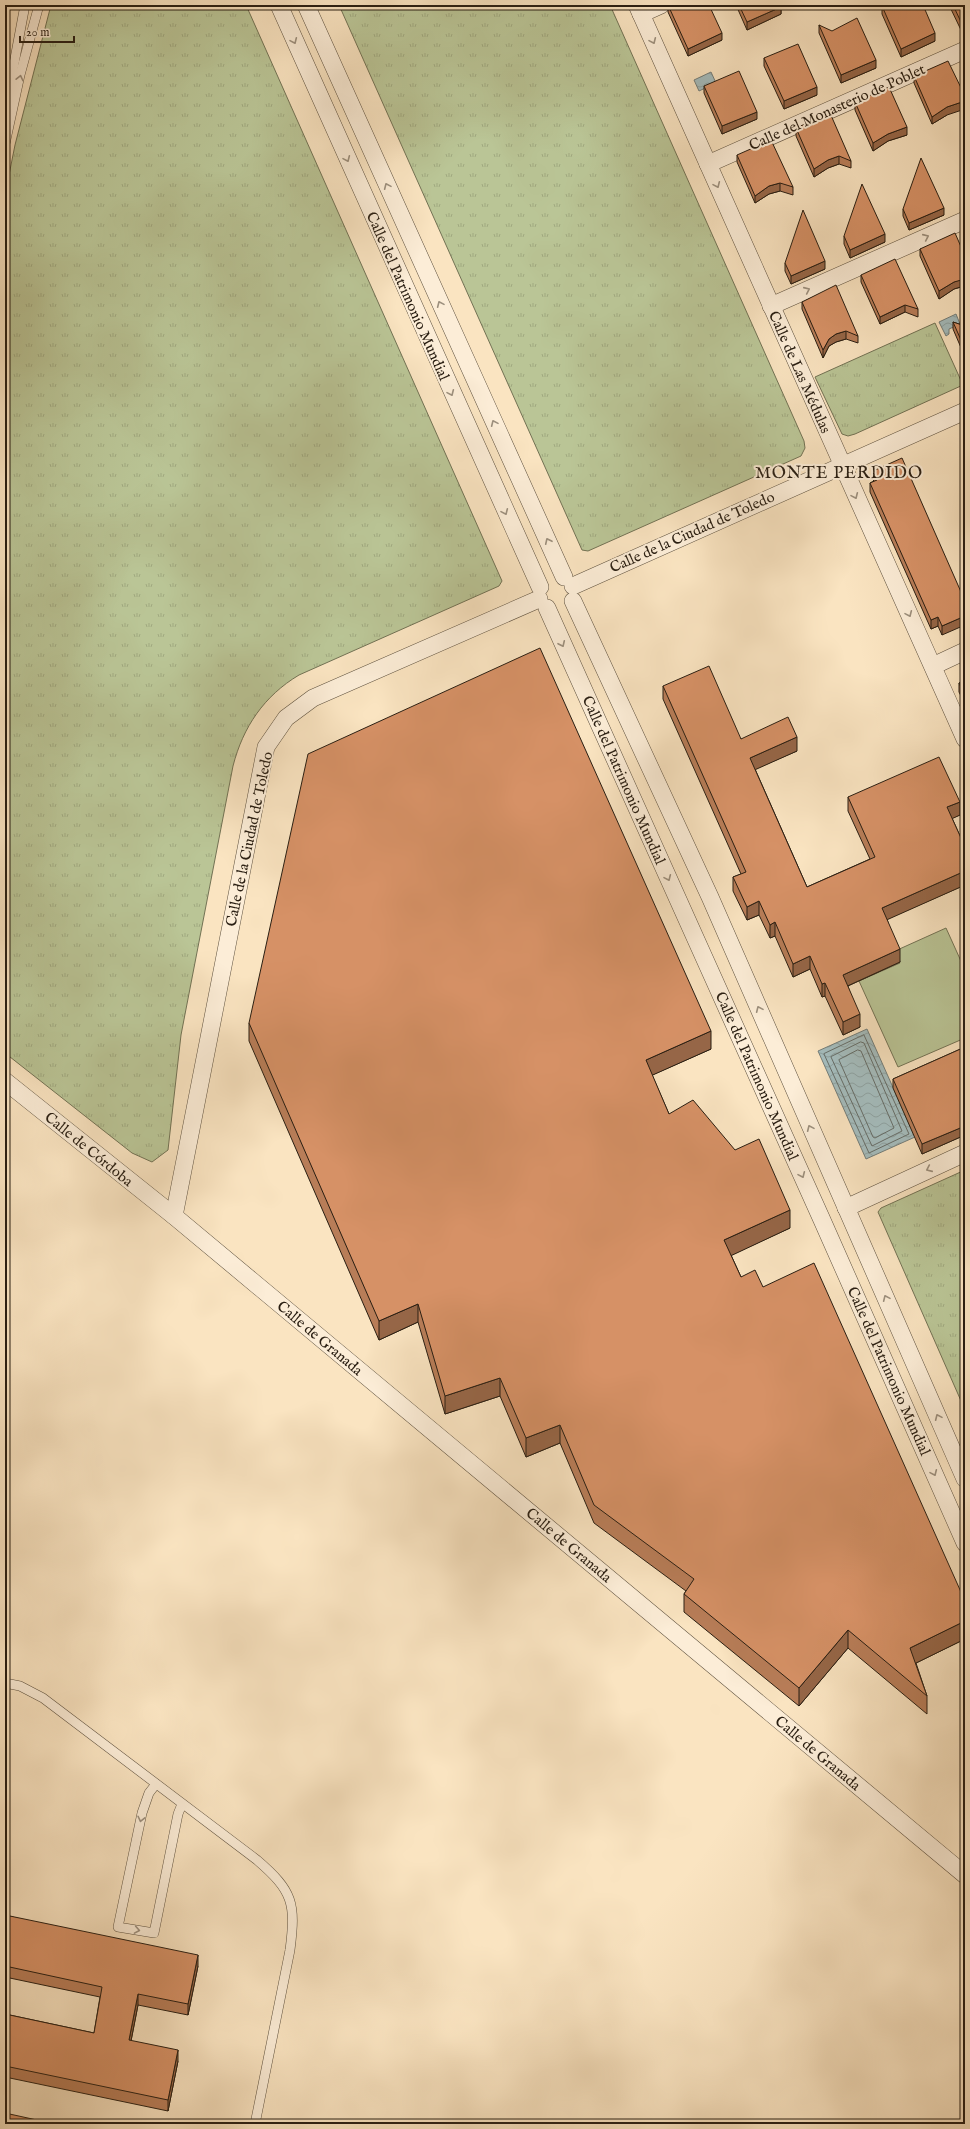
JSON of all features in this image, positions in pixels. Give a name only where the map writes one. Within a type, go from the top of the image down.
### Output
[{"type":"street","name":"Calle del Patrimonio Mundial","points":[[279,5],[542,598],[552,624],[822,1220],[965,1544]]},
{"type":"street","name":"Calle del Patrimonio Mundial","points":[[306,5],[710,897],[965,1479]]},
{"type":"street","points":[[639,9],[661,5]]},
{"type":"street","name":"Calle de Las Médulas","points":[[639,9],[842,466],[965,738]]},
{"type":"street","name":"Calle del Monasterio de Poblet","points":[[708,164],[965,50]]},
{"type":"street","points":[[772,306],[965,220]]},
{"type":"street","name":"Calle de la Ciudad de Toledo","points":[[570,588],[965,411]]},
{"type":"street","points":[[552,575],[570,588],[564,609],[553,611],[542,598],[547,578],[552,575]]},
{"type":"street","name":"Calle de la Ciudad de Toledo","points":[[174,1216],[266,747],[286,718],[313,698],[542,598]]},
{"type":"street","points":[[933,666],[965,652]]},
{"type":"street","name":"Calle de Córdoba","points":[[5,1081],[174,1216]]},
{"type":"street","points":[[846,1208],[965,1153]]},
{"type":"street","name":"Calle de Granada","points":[[174,1216],[965,1875]]},
{"type":"lane","points":[[5,112],[25,5]]},
{"type":"lane","points":[[5,144],[20,75],[39,5]]},
{"type":"lane","points":[[5,1683],[20,1686],[43,1698],[263,1865],[275,1875],[290,1897],[293,1922],[290,1950],[255,2124]]},
{"type":"lane","points":[[156,1784],[149,1793],[142,1813],[118,1927],[154,1933],[178,1814],[182,1804]]},
{"type":"green space","points":[[51,5],[246,5],[502,581],[499,586],[299,675],[287,683],[265,703],[249,726],[237,752],[233,766],[181,1035],[168,1150],[152,1162],[132,1153],[5,1053],[5,195],[15,145]]},
{"type":"green space","points":[[339,5],[610,5],[804,441],[805,448],[801,456],[588,551],[582,550]]},
{"type":"green space","points":[[935,323],[963,385],[855,434],[848,436],[842,434],[815,377]]},
{"type":"green space","points":[[946,928],[965,970],[965,1038],[898,1067],[859,981],[900,963],[895,951]]},
{"type":"green space","points":[[965,1170],[965,1410],[878,1212],[881,1208]]},
{"type":"water","points":[[711,72],[716,83],[699,91],[694,80]]},
{"type":"water","points":[[956,314],[960,324],[949,329],[949,334],[946,336],[939,322]]},
{"type":"water","points":[[867,1029],[915,1137],[866,1159],[818,1051]]},
{"type":"building","points":[[668,5],[709,5],[722,33],[688,49]]},
{"type":"building","points":[[739,5],[781,5],[781,7],[747,22]]},
{"type":"building","points":[[923,5],[935,33],[901,49],[882,6]]},
{"type":"building","points":[[953,5],[965,5],[965,20],[961,22]]},
{"type":"building","points":[[857,18],[876,60],[841,75],[819,25],[832,31]]},
{"type":"building","points":[[798,44],[817,87],[784,101],[764,58]]},
{"type":"building","points":[[948,61],[965,96],[965,101],[947,107],[932,117],[914,76]]},
{"type":"building","points":[[739,71],[757,112],[722,126],[704,86]]},
{"type":"building","points":[[889,87],[907,127],[888,134],[873,143],[855,102]]},
{"type":"building","points":[[830,113],[851,161],[839,156],[828,160],[814,169],[796,128]]},
{"type":"building","points":[[771,140],[793,187],[780,183],[769,186],[755,196],[737,155]]},
{"type":"building","points":[[921,158],[944,208],[909,223],[903,209]]},
{"type":"building","points":[[965,176],[965,189],[962,183]]},
{"type":"building","points":[[862,184],[885,234],[850,250],[844,236]]},
{"type":"building","points":[[803,210],[825,261],[791,276],[785,263]]},
{"type":"building","points":[[955,233],[965,256],[965,279],[954,282],[939,291],[920,249]]},
{"type":"building","points":[[895,259],[918,309],[905,305],[880,317],[861,275]]},
{"type":"building","points":[[836,285],[858,336],[846,331],[836,334],[829,339],[823,350],[802,302]]},
{"type":"building","points":[[953,322],[965,326],[965,349]]},
{"type":"building","points":[[902,458],[965,601],[965,616],[942,626],[938,617],[931,620],[870,483],[877,480],[873,471]]},
{"type":"building","points":[[540,648],[711,1031],[646,1060],[669,1114],[693,1100],[735,1150],[759,1139],[790,1210],[724,1240],[741,1277],[755,1270],[763,1287],[814,1263],[965,1601],[965,1621],[910,1648],[927,1696],[848,1630],[799,1688],[684,1594],[694,1579],[594,1505],[560,1425],[526,1438],[500,1378],[445,1396],[418,1304],[379,1321],[249,1023],[308,754]]},
{"type":"building","points":[[709,666],[741,739],[788,717],[797,737],[750,758],[807,887],[875,857],[848,797],[939,757],[960,802],[947,807],[965,847],[965,871],[882,908],[900,949],[843,975],[860,1014],[843,1022],[825,983],[822,984],[810,956],[793,964],[775,922],[770,925],[759,901],[747,907],[733,877],[746,872],[663,686]]},
{"type":"building","points":[[965,670],[965,677],[962,671]]},
{"type":"building","points":[[965,681],[965,696],[959,683]]},
{"type":"building","points":[[965,1047],[965,1126],[922,1144],[893,1079]]},
{"type":"building","points":[[5,1915],[198,1955],[188,2004],[138,1994],[129,2040],[178,2050],[168,2100],[5,2066],[5,2014],[94,2033],[102,1987],[5,1966]]},
{"type":"building","points":[[5,2113],[55,2124],[5,2124]]},
{"type":"district","name":"MONTE PERDIDO","points":[[839,472]]}]
